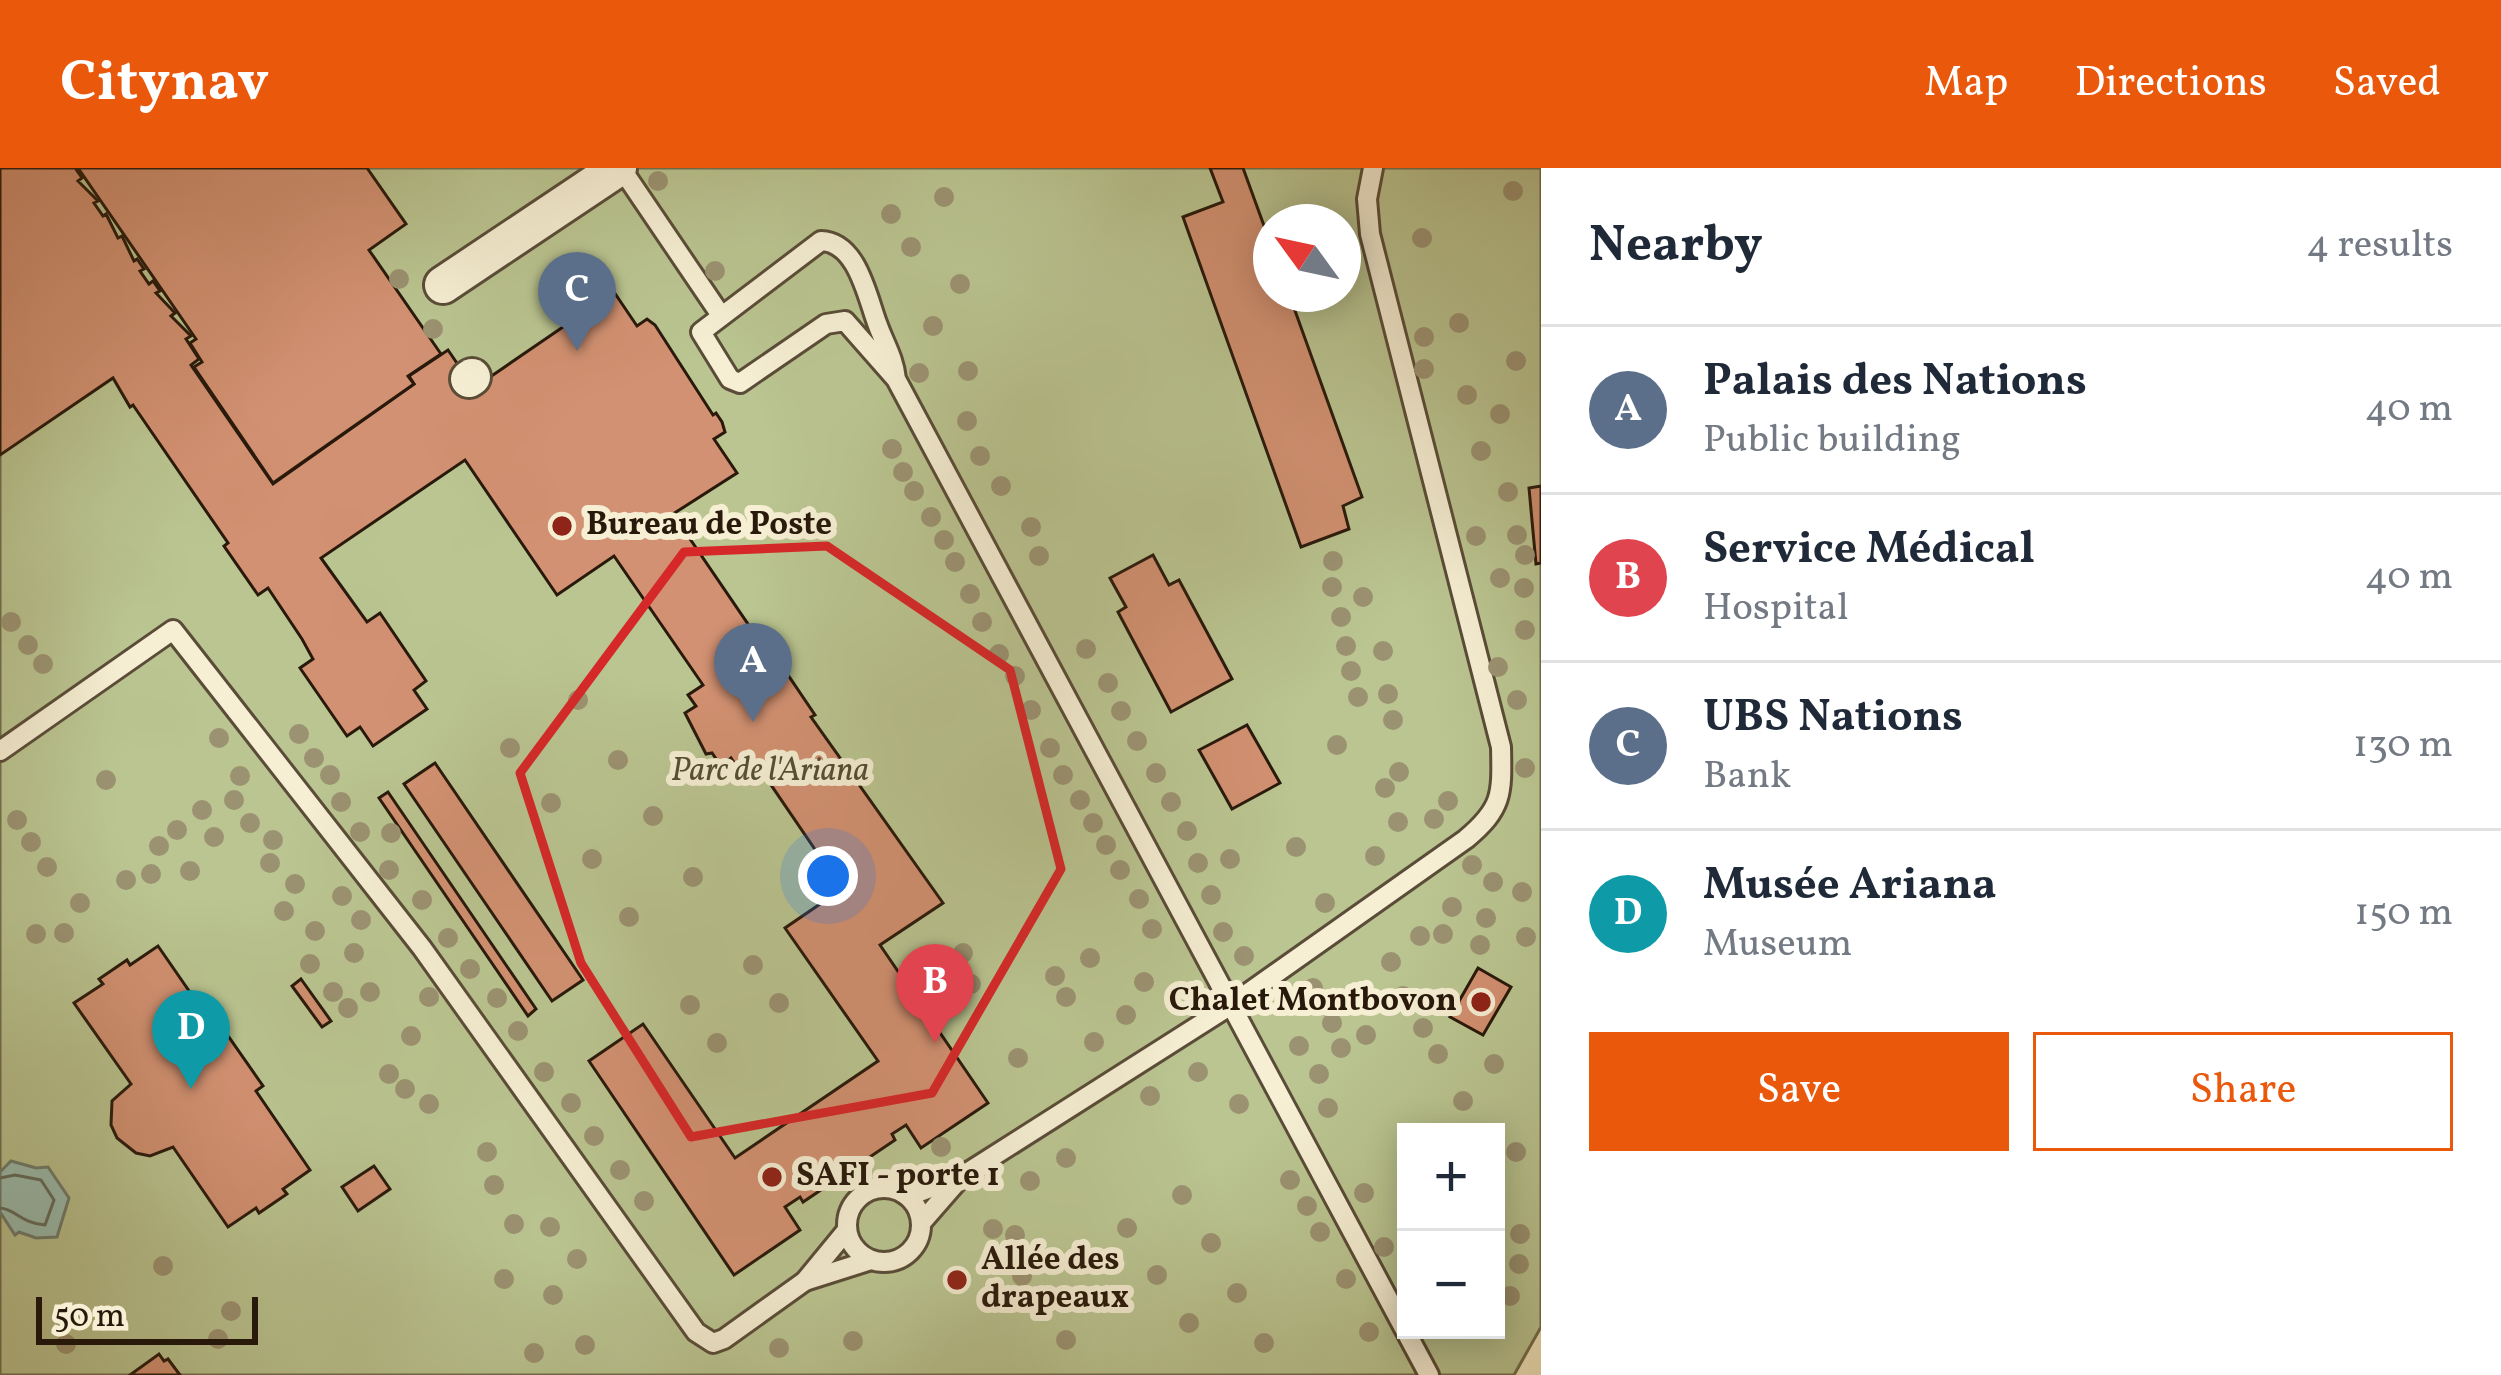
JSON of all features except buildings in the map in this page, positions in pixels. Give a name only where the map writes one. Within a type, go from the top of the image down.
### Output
[{"type":"street","points":[[443,285],[620,168]]},
{"type":"lane","points":[[620,168],[720,314]]},
{"type":"lane","points":[[3,743],[173,630],[422,948],[696,1331],[713,1343],[724,1339],[806,1281],[847,1230],[850,1209],[865,1193],[884,1188],[914,1194],[962,1176],[1231,1005],[1466,839],[1500,801],[1501,747],[1370,234],[1367,199],[1373,168]]},
{"type":"lane","points":[[896,379],[895,363],[861,277],[836,242],[820,241],[705,326],[702,338],[734,382],[740,383],[837,320],[853,326],[896,379],[1430,1375]]},
{"type":"lane","points":[[847,1230],[855,1249],[871,1260],[902,1258],[916,1243],[921,1223],[962,1176]]},
{"type":"lane","points":[[904,1193],[916,1206],[921,1223]]},
{"type":"lane","points":[[806,1281],[871,1260]]},
{"type":"highlighted area","points":[[827,546],[1010,670],[1061,869],[932,1093],[691,1137],[581,963],[520,773],[684,552]]},
{"type":"green space","name":"Parc de l'Ariana","points":[[0,168],[1541,168],[1541,1327],[1514,1375],[0,1375]]},
{"type":"water","points":[[11,1161],[48,1167],[69,1198],[57,1237],[15,1235],[0,1212],[0,1172]]},
{"type":"place","name":"UBS Nations","points":[[577,351]]},
{"type":"place","name":"Bureau de Poste","points":[[562,526]]},
{"type":"place","name":"Palais des Nations","points":[[753,722]]},
{"type":"place","name":"Chalet Montbovon","points":[[1481,1002]]},
{"type":"place","name":"Service Médical","points":[[935,1043]]},
{"type":"place","name":"Musée Ariana","points":[[191,1089]]},
{"type":"place","name":"SAFI - porte 1","points":[[772,1177]]},
{"type":"place","name":"Allée des drapeaux","points":[[957,1280]]}]
